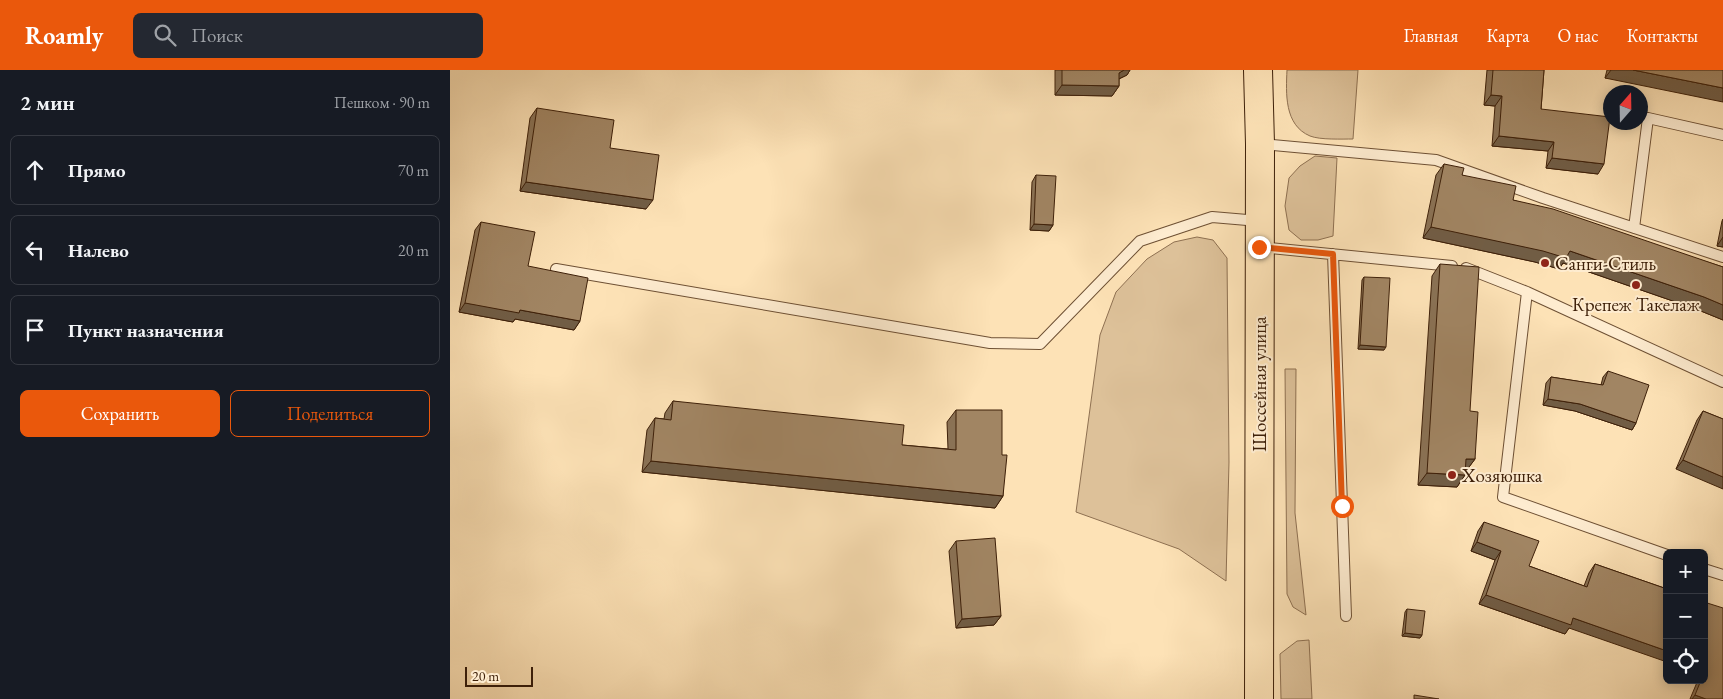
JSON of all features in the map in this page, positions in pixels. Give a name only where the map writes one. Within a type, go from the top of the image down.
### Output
[{"type":"highway","name":"Шоссейная улица","points":[[1258,70],[1260,144],[1259,699]]},
{"type":"lane","points":[[1634,228],[1648,118],[1723,135]]},
{"type":"lane","points":[[1260,144],[1436,160],[1543,198],[1723,257]]},
{"type":"lane","points":[[556,269],[990,343],[1040,344],[1140,240],[1212,217],[1259,234],[1333,254],[1470,268],[1527,292],[1723,382]]},
{"type":"lane","points":[[1333,254],[1346,616]]},
{"type":"lane","points":[[1527,292],[1503,496],[1663,554]]},
{"type":"lane","points":[[1708,570],[1723,575]]},
{"type":"shaded area","points":[[1287,70],[1358,70],[1353,139],[1331,139],[1310,136],[1295,124],[1288,108]]},
{"type":"shaded area","points":[[1315,156],[1337,158],[1333,236],[1318,240],[1301,240],[1289,230],[1285,206],[1289,178],[1300,166]]},
{"type":"shaded area","points":[[1197,237],[1213,240],[1227,258],[1229,462],[1226,581],[1179,549],[1076,512],[1100,335],[1116,292],[1147,259],[1174,242]]},
{"type":"shaded area","points":[[1285,369],[1296,369],[1295,513],[1306,615],[1293,607],[1287,594]]},
{"type":"shaded area","points":[[1309,640],[1312,699],[1281,699],[1280,654],[1297,641]]},
{"type":"building","points":[[1062,70],[1124,70],[1119,73],[1119,86],[1062,85]]},
{"type":"building","points":[[1493,70],[1544,70],[1541,109],[1603,116],[1603,130],[1608,130],[1604,164],[1552,158],[1554,142],[1499,136],[1502,96],[1491,95]]},
{"type":"building","points":[[1633,70],[1723,70],[1723,88]]},
{"type":"building","points":[[537,108],[614,120],[610,148],[659,155],[653,200],[526,182]]},
{"type":"building","points":[[1444,164],[1464,168],[1462,175],[1516,186],[1513,200],[1553,209],[1723,267],[1723,305],[1570,251],[1566,258],[1543,251],[1431,227]]},
{"type":"building","points":[[1036,175],[1056,176],[1053,225],[1034,224]]},
{"type":"building","points":[[481,222],[535,232],[528,266],[588,278],[580,321],[520,310],[519,313],[465,303]]},
{"type":"building","points":[[1440,264],[1479,267],[1470,411],[1478,412],[1475,459],[1466,459],[1465,475],[1427,473]]},
{"type":"building","points":[[1364,277],[1390,278],[1386,347],[1360,345]]},
{"type":"building","points":[[1608,371],[1649,385],[1636,423],[1580,404],[1548,399],[1551,377],[1603,385]]},
{"type":"building","points":[[673,401],[904,425],[902,445],[956,450],[956,410],[1002,410],[1002,455],[1007,455],[1003,496],[651,461],[655,418],[671,420]]},
{"type":"building","points":[[1703,411],[1723,419],[1723,477],[1683,460]]},
{"type":"building","points":[[1484,522],[1539,541],[1529,566],[1587,587],[1595,564],[1663,588],[1663,650],[1573,618],[1571,625],[1486,595],[1501,551],[1477,542]]},
{"type":"building","points":[[995,538],[1001,616],[962,619],[956,541]]},
{"type":"building","points":[[1708,603],[1723,608],[1723,699],[1706,699],[1695,695],[1699,684],[1708,684]]},
{"type":"building","points":[[1407,609],[1425,611],[1422,635],[1405,633]]},
{"type":"building","points":[[1414,695],[1439,699],[1414,699]]},
{"type":"place","name":"Санги-Стиль","points":[[1545,263]]},
{"type":"place","name":"Крепеж Такелаж","points":[[1636,285]]},
{"type":"place","name":"Хозяюшка","points":[[1452,475]]},
{"type":"route","points":[[1259,247],[1333,254],[1342,506]]}]
